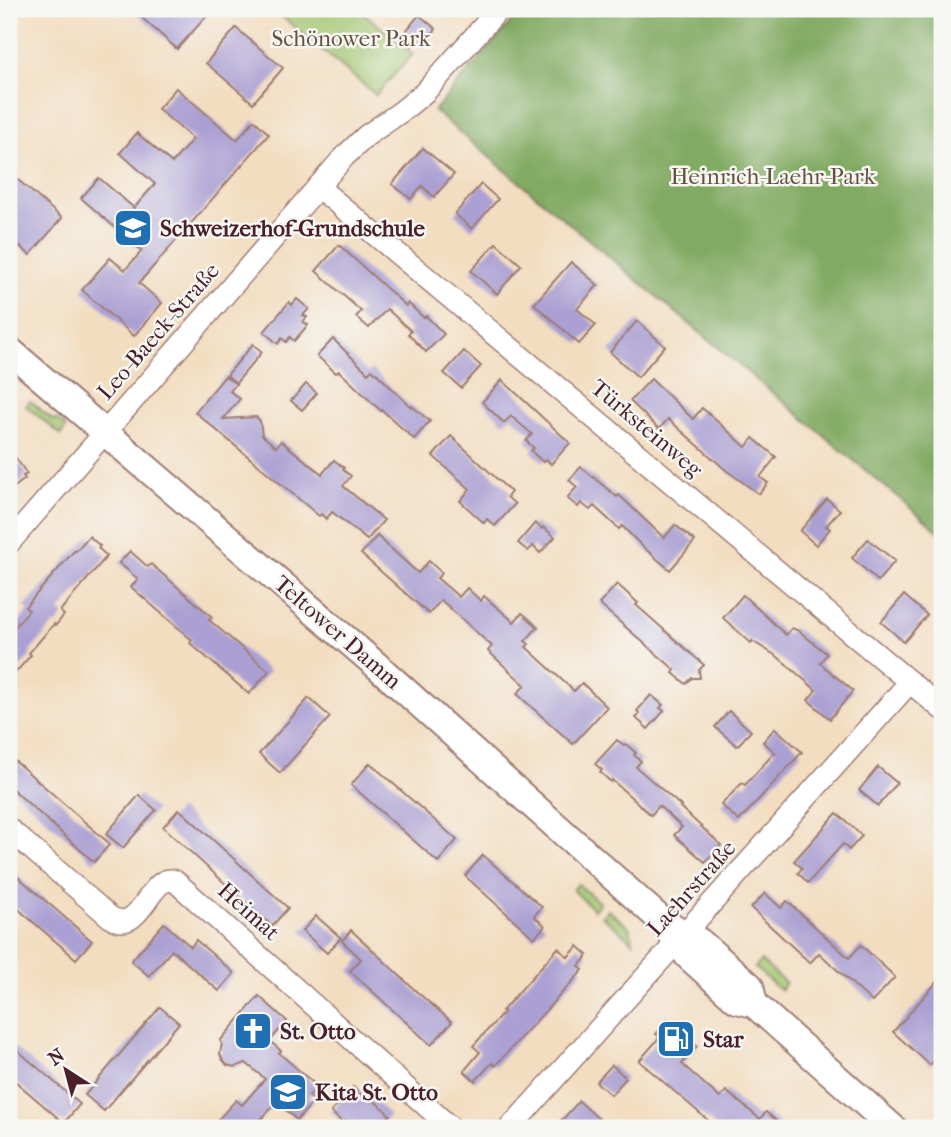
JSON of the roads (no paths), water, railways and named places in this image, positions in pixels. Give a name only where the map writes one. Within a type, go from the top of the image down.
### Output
[{"type":"main road","name":"Teltower Damm","points":[[9,349],[366,656],[681,938],[700,942],[750,986],[754,1004],[893,1128]]},
{"type":"street","name":"Leo-Baeck-Straße","points":[[9,543],[344,157],[360,141],[425,92],[499,9]]},
{"type":"street","name":"Türksteinweg","points":[[318,187],[942,709]]},
{"type":"street","name":"Laehrstraße","points":[[510,1128],[910,682]]},
{"type":"street","name":"Heimat","points":[[9,829],[118,922],[132,918],[166,880],[175,881],[451,1128]]},
{"type":"place","name":"Schweizerhof-Grundschule","points":[[133,228]]},
{"type":"place","name":"St. Otto","points":[[253,1031]]},
{"type":"place","name":"Star","points":[[676,1039]]},
{"type":"place","name":"Kita St. Otto","points":[[288,1092]]},
{"type":"park label","name":"Schönower Park","points":[[351,38]]},
{"type":"park label","name":"Heinrich-Laehr-Park","points":[[773,176]]}]
